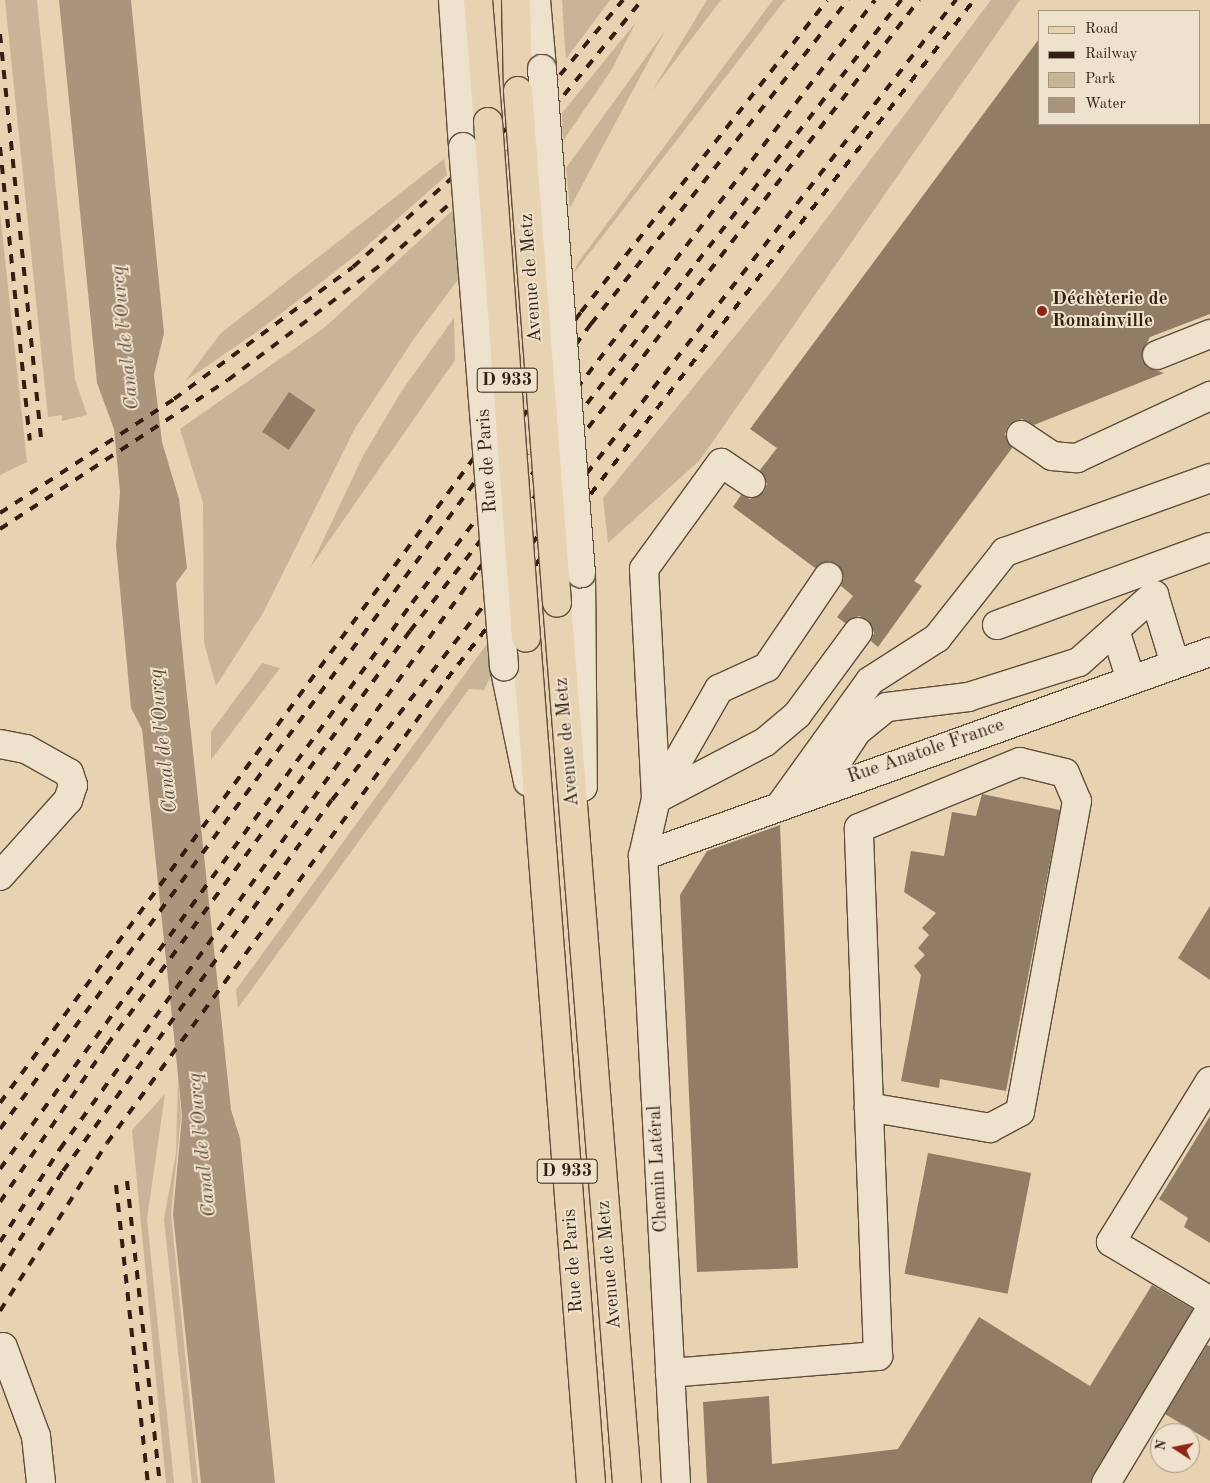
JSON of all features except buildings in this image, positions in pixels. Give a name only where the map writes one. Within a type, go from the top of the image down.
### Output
[{"type":"main road","name":"Rue de Paris","points":[[478,0],[591,1483]]},
{"type":"main road","name":"Avenue de Metz","points":[[516,0],[518,91],[627,1483]]},
{"type":"street","name":"Rue de Paris","points":[[453,0],[504,666],[544,859]]},
{"type":"street","points":[[536,0],[581,573],[583,928]]},
{"type":"street","points":[[1157,355],[1210,334]]},
{"type":"street","points":[[1021,436],[1052,456],[1077,458],[1210,396]]},
{"type":"street","points":[[656,799],[644,569],[721,463],[750,483]]},
{"type":"street","points":[[782,803],[870,681],[937,638],[1005,552],[1210,478]]},
{"type":"street","points":[[997,625],[1210,547]]},
{"type":"street","points":[[656,799],[719,689],[767,667],[828,577]]},
{"type":"street","points":[[819,790],[857,731],[887,707],[968,697],[1079,662],[1154,595],[1176,664]]},
{"type":"street","points":[[1115,630],[1131,680]]},
{"type":"street","points":[[656,799],[765,742],[797,715],[858,632]]},
{"type":"street","name":"Rue Anatole France","points":[[643,856],[782,803],[1210,652]]},
{"type":"street","points":[[0,744],[26,749],[69,773],[73,785],[68,800],[0,876]]},
{"type":"street","points":[[670,1373],[878,1356],[869,1107],[859,828],[1020,762],[1065,773],[1077,801],[1020,1112],[990,1128],[869,1107]]},
{"type":"street","name":"Chemin Latéral","points":[[656,799],[643,856],[676,1483]]},
{"type":"street","points":[[1210,1081],[1111,1242],[1210,1301]]},
{"type":"street","points":[[1106,1483],[1210,1310]]},
{"type":"street","points":[[3,1347],[36,1436],[41,1483]]},
{"type":"green space","points":[[5,0],[37,0],[75,379],[87,415],[62,421],[62,415],[48,417]]},
{"type":"green space","points":[[562,0],[610,0],[566,59],[564,33]]},
{"type":"green space","points":[[707,0],[721,0],[652,91]]},
{"type":"green space","points":[[773,0],[785,0],[574,273],[577,264]]},
{"type":"green space","points":[[991,0],[1020,0],[700,460],[608,543],[603,498],[775,287]]},
{"type":"green space","points":[[636,22],[612,69],[563,141],[562,113]]},
{"type":"green space","points":[[665,31],[627,101],[570,208],[566,168]]},
{"type":"green space","points":[[444,159],[447,175],[360,252],[261,329],[185,381],[221,333]]},
{"type":"green space","points":[[453,210],[459,278],[413,340],[354,430],[263,613],[216,686],[204,643],[203,503],[180,429],[324,328]]},
{"type":"green space","points":[[0,213],[27,462],[0,475]]},
{"type":"green space","points":[[454,318],[455,360],[310,568],[363,456],[401,392]]},
{"type":"green space","points":[[486,645],[492,674],[484,690],[469,689],[238,1008],[236,990]]},
{"type":"green space","points":[[262,663],[280,668],[211,760],[211,732]]},
{"type":"green space","points":[[178,1077],[181,1116],[171,1214],[198,1483],[192,1483],[164,1219],[176,1153]]},
{"type":"green space","points":[[165,1094],[147,1219],[174,1483],[166,1483],[132,1130]]},
{"type":"water","name":"Canal de l'Ourcq","points":[[59,0],[131,0],[164,333],[154,375],[162,442],[179,499],[187,568],[176,583],[184,667],[231,1110],[240,1138],[275,1483],[201,1483],[173,1214],[182,1116],[142,729],[131,708],[116,546],[120,492],[114,429],[97,383]]},
{"type":"railway","points":[[0,513],[174,399],[353,267],[513,123],[560,75],[623,0]]},
{"type":"railway","points":[[0,529],[228,380],[387,260],[515,145],[564,95],[642,0]]},
{"type":"railway","points":[[0,1103],[581,312],[827,0]]},
{"type":"railway","points":[[0,1129],[591,324],[848,0]]},
{"type":"railway","points":[[0,1169],[412,603],[875,0]]},
{"type":"railway","points":[[0,1202],[107,1045],[410,631],[901,0]]},
{"type":"railway","points":[[0,1242],[60,1149],[478,570],[919,0]]},
{"type":"railway","points":[[0,1271],[63,1171],[332,800],[956,0]]},
{"type":"railway","points":[[0,1311],[107,1143],[447,679],[974,0]]},
{"type":"railway","points":[[0,34],[41,438]]},
{"type":"railway","points":[[0,147],[30,440]]},
{"type":"railway","points":[[127,1181],[160,1483]]},
{"type":"railway","points":[[116,1185],[148,1483]]},
{"type":"place","name":"Déchèterie de Romainville","points":[[1042,311]]}]
